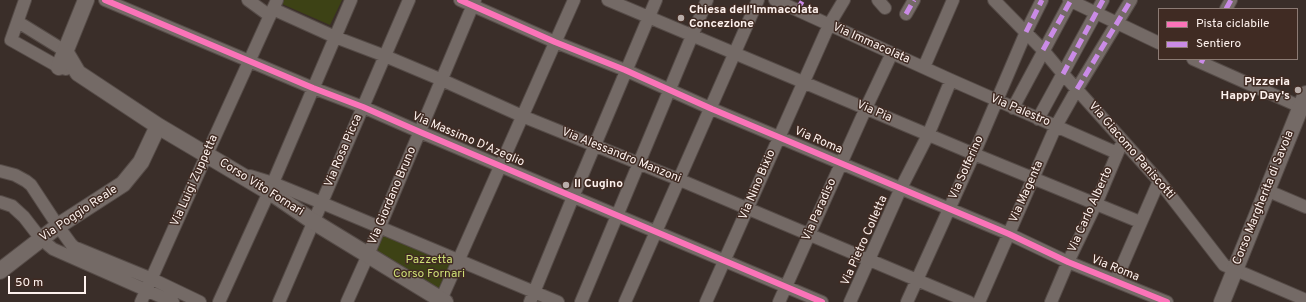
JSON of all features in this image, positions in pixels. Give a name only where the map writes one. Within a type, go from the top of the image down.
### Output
[{"type":"street","points":[[18,22],[25,0]]},
{"type":"street","points":[[59,67],[86,0]]},
{"type":"street","name":"Via Massimo D'Azeglio","points":[[105,0],[313,88],[363,107],[822,302]]},
{"type":"street","name":"Via Alessandro Manzoni","points":[[248,0],[273,8],[336,37],[442,80],[522,116],[680,180],[969,302]]},
{"type":"street","points":[[219,302],[271,187],[351,0]]},
{"type":"street","name":"Via Rosa Picca","points":[[280,302],[409,0]]},
{"type":"street","name":"Via Roma","points":[[460,0],[474,3],[555,42],[625,70],[712,109],[1009,234],[1068,262],[1116,280],[1161,301]]},
{"type":"street","points":[[442,301],[574,0]]},
{"type":"street","name":"Via Pia","points":[[608,0],[928,135],[1140,222]]},
{"type":"street","points":[[532,297],[625,70],[656,0]]},
{"type":"street","points":[[581,302],[707,0]]},
{"type":"street","points":[[630,301],[656,232],[712,109],[758,0]]},
{"type":"street","name":"Via Immacolata","points":[[775,0],[800,5],[829,25],[924,67]]},
{"type":"street","name":"Via Nino Bixio","points":[[706,302],[829,25],[844,0]]},
{"type":"street","points":[[906,14],[914,0]]},
{"type":"street","points":[[924,67],[953,0]]},
{"type":"street","name":"Via Giacomo Paniscotti","points":[[994,0],[1044,50],[1063,74],[1159,181],[1190,219],[1224,265],[1306,300]]},
{"type":"street","name":"Via Solferino","points":[[907,302],[974,154],[1026,32],[1042,0]]},
{"type":"street","points":[[1013,108],[1070,0],[1158,42]]},
{"type":"street","points":[[1038,119],[1103,0]]},
{"type":"street","name":"Via Magenta","points":[[979,302],[1056,126],[1131,0]]},
{"type":"street","name":"Via Giordano Bruno","points":[[347,302],[474,3]]},
{"type":"street","name":"Via Luigi Zuppetta","points":[[141,302],[206,154],[273,8]]},
{"type":"street","name":"Corso Vito Fornari","points":[[78,73],[65,51],[18,22],[11,40],[59,67],[78,73],[158,126],[238,173],[271,187],[314,222],[442,301]]},
{"type":"street","name":"Via Paradiso","points":[[779,302],[892,53]]},
{"type":"street","points":[[1199,60],[1304,99]]},
{"type":"street","name":"Via Palestro","points":[[924,67],[1013,108],[1117,153]]},
{"type":"street","name":"Via Pietro Colletta","points":[[850,302],[901,188],[928,135],[951,80]]},
{"type":"street","name":"Corso Margherita di Savoia","points":[[1222,302],[1304,99]]},
{"type":"street","name":"Via Poggio Reale","points":[[0,271],[58,226],[123,184],[140,162],[158,126]]},
{"type":"street","name":"Via Carlo Alberto","points":[[1051,302],[1068,262],[1096,204],[1122,140]]},
{"type":"street","points":[[0,171],[15,175],[31,185],[71,244],[149,285],[173,302]]},
{"type":"street","points":[[1116,280],[1159,181]]},
{"type":"street","points":[[271,187],[322,203],[380,226],[459,260],[532,297],[558,302]]},
{"type":"street","points":[[1266,190],[1306,207]]},
{"type":"street","points":[[0,202],[12,206],[24,217],[41,239],[53,249],[149,285],[200,302]]},
{"type":"green space","points":[[284,0],[342,0],[330,25],[282,4]]},
{"type":"green space","name":"Pazzetta Corso Fornari","points":[[381,234],[452,263],[438,290],[374,250]]},
{"type":"marked path","points":[[797,10],[803,0]]},
{"type":"marked path","points":[[906,14],[914,0]]},
{"type":"marked path","points":[[1026,32],[1042,0]]},
{"type":"marked path","points":[[1043,50],[1071,0]]},
{"type":"marked path","points":[[1063,74],[1103,0]]},
{"type":"marked path","points":[[1077,89],[1131,0]]},
{"type":"marked path","points":[[1227,8],[1231,0]]},
{"type":"cycle path","points":[[105,0],[313,88],[363,107],[822,302]]},
{"type":"cycle path","points":[[460,0],[555,42],[625,70],[712,109],[1009,234],[1068,262],[1167,302]]},
{"type":"place","name":"Chiesa dell'Immacolata Concezione","points":[[681,18]]},
{"type":"place","name":"Pizzeria Happy Day's","points":[[1298,90]]},
{"type":"place","name":"Il Cugino","points":[[566,185]]}]
